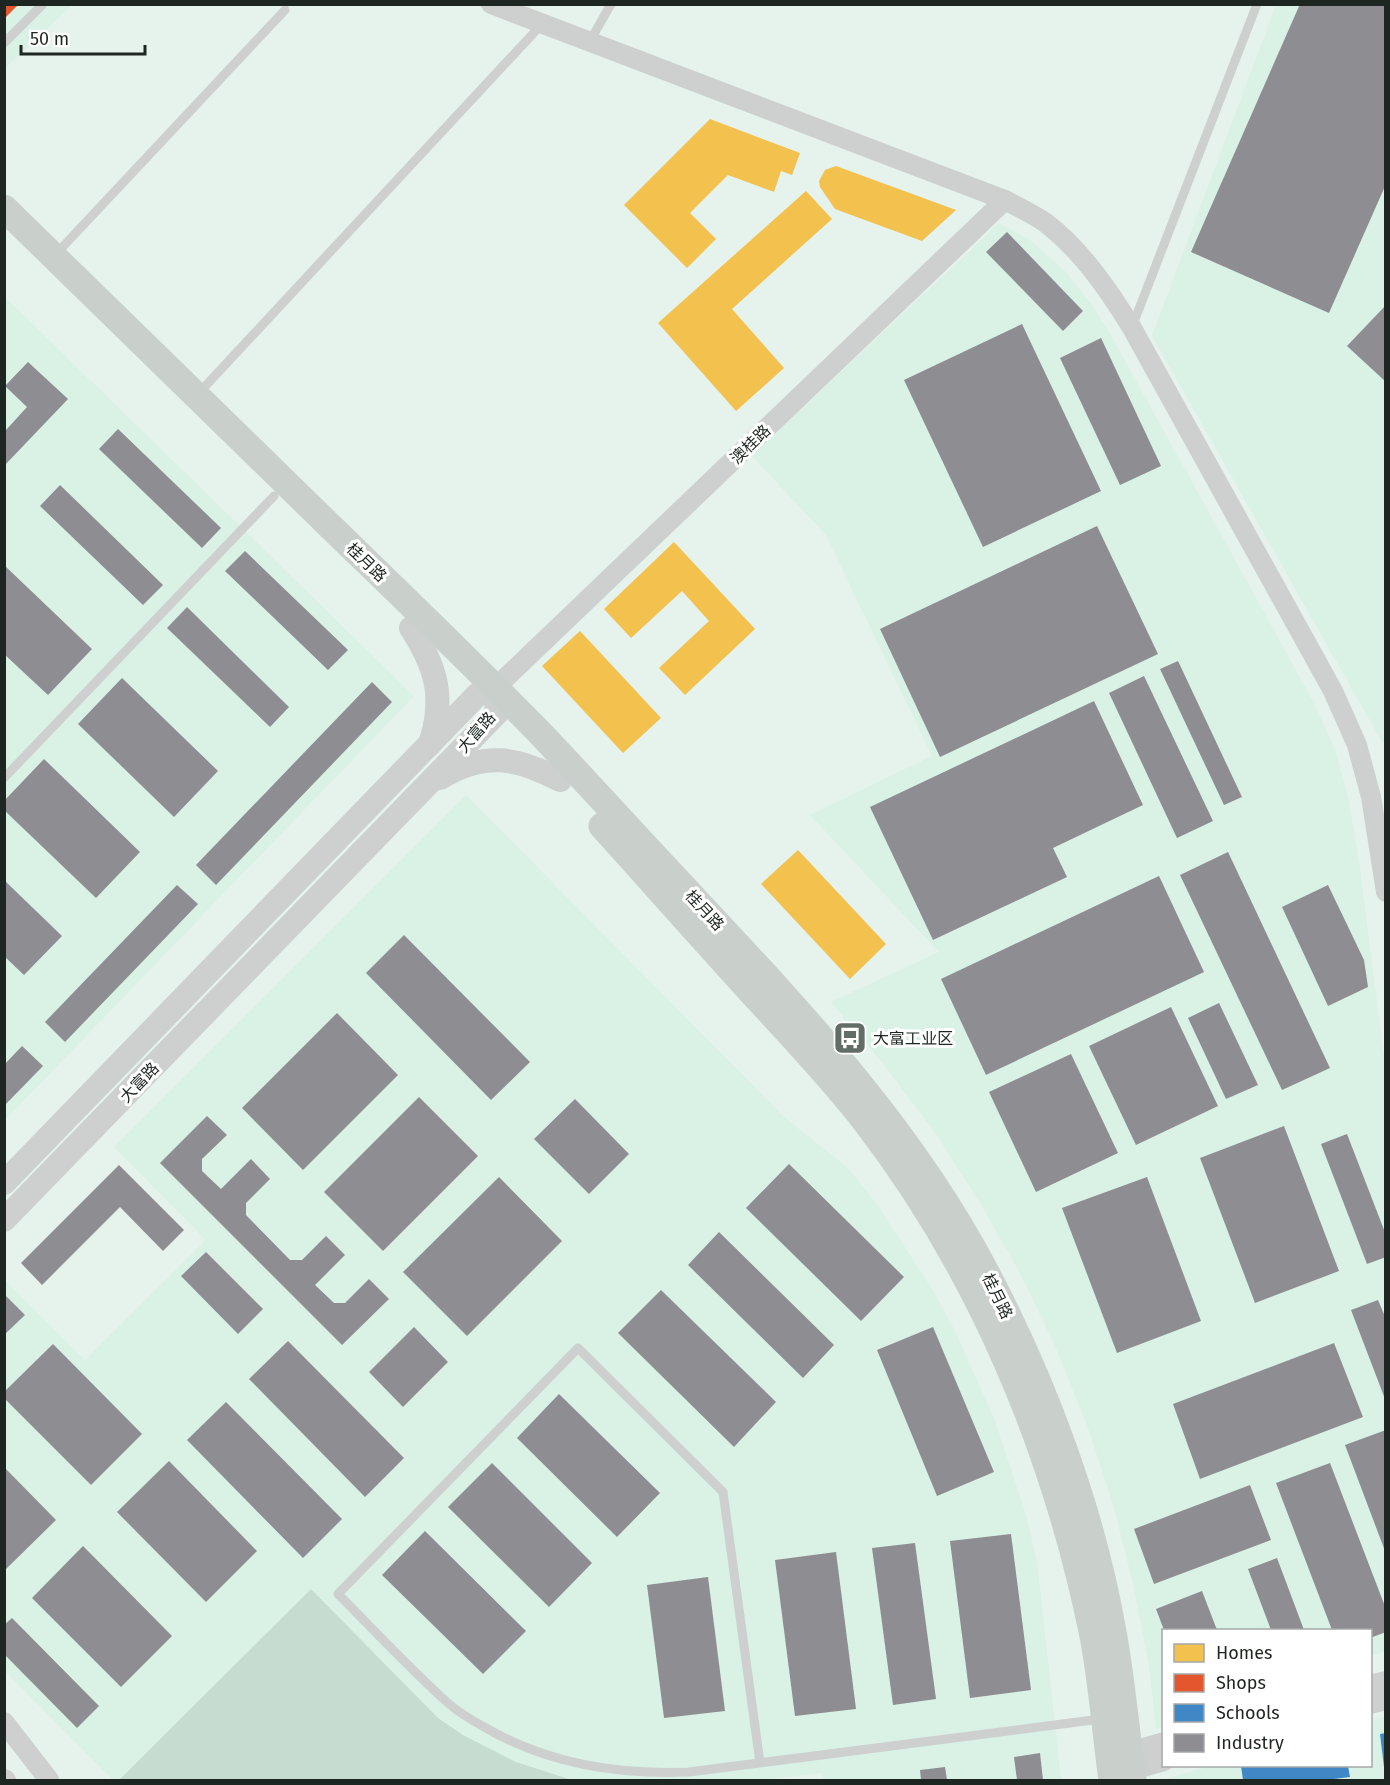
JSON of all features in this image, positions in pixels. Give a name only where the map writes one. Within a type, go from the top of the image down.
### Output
[{"type":"main road","name":"桂月路","points":[[4,208],[196,396],[490,698],[560,780],[865,1121],[914,1190],[952,1251],[984,1313],[1020,1393],[1052,1479],[1075,1556],[1093,1634],[1104,1719],[1123,1770]]},
{"type":"main road","name":"桂月路","points":[[4,234],[411,628],[490,698],[547,741],[797,1008],[854,1075],[902,1137],[950,1208],[988,1275],[1022,1346],[1052,1419],[1077,1491],[1097,1561],[1113,1631],[1123,1770]]},
{"type":"street","points":[[491,4],[1005,200],[1045,222],[1083,257],[1132,327],[1333,691],[1357,745],[1371,797],[1386,892]]},
{"type":"street","name":"澳桂路","points":[[490,698],[1005,200]]},
{"type":"street","points":[[411,628],[433,668],[438,687],[436,725],[429,745]]},
{"type":"street","name":"大富路","points":[[4,1183],[429,745],[490,698]]},
{"type":"street","name":"大富路","points":[[4,1220],[425,787],[490,698]]},
{"type":"street","points":[[425,787],[447,773],[469,764],[490,760],[513,761],[535,766],[560,780]]},
{"type":"street","points":[[373,803],[392,821]]},
{"type":"street","points":[[4,1722],[49,1780]]},
{"type":"street","points":[[1123,1770],[1162,1743]]},
{"type":"street","points":[[1123,1770],[1162,1761]]},
{"type":"lane","points":[[4,43],[43,4]]},
{"type":"lane","points":[[589,42],[611,4]]},
{"type":"lane","points":[[1132,327],[1257,4]]},
{"type":"lane","points":[[54,256],[285,10]]},
{"type":"lane","points":[[196,396],[542,24]]},
{"type":"lane","points":[[4,778],[274,496]]},
{"type":"lane","points":[[760,1763],[723,1492],[578,1348],[338,1594],[449,1704],[489,1730],[523,1746],[576,1764],[632,1772],[689,1772],[760,1763],[1104,1719]]},
{"type":"shaded area","points":[[5,5],[72,5],[5,68]]},
{"type":"shaded area","points":[[1276,5],[1385,5],[1386,739],[1382,742],[1152,336]]},
{"type":"shaded area","points":[[999,223],[1031,241],[1066,272],[1094,308],[1313,701],[1336,752],[1349,802],[1385,1064],[1385,1651],[1372,1656],[1372,1629],[1162,1629],[1162,1727],[1156,1729],[1149,1666],[1133,1584],[1113,1504],[1087,1425],[1056,1348],[1020,1273],[979,1201],[934,1131],[884,1065],[831,1002],[939,952],[810,815],[932,756],[826,535],[752,456]]},
{"type":"shaded area","points":[[4,296],[414,696],[5,1120],[4,1120]]},
{"type":"shaded area","points":[[466,795],[784,1117],[848,1168],[878,1206],[932,1289],[955,1331],[995,1421],[1026,1515],[1037,1562],[1061,1780],[823,1780],[822,1773],[759,1780],[572,1780],[516,1762],[463,1735],[438,1718],[311,1589],[119,1780],[113,1780],[5,1671],[4,1279],[85,1360],[206,1240],[114,1147]]},
{"type":"shaded area","points":[[311,1589],[438,1718],[463,1735],[516,1762],[572,1780],[119,1780]]},
{"type":"shaded area","points":[[1385,1717],[1385,1780],[1165,1780],[1207,1767],[1372,1767],[1372,1721]]},
{"type":"building: Homes","points":[[710,119],[800,153],[792,175],[781,171],[774,192],[728,175],[690,213],[716,239],[687,268],[624,205]]},
{"type":"building: Homes","points":[[836,166],[956,210],[922,241],[835,209],[820,187],[819,181],[825,170]]},
{"type":"building: Homes","points":[[806,191],[832,219],[732,309],[784,368],[736,411],[658,323]]},
{"type":"building: Homes","points":[[674,542],[755,629],[685,695],[659,668],[709,621],[682,591],[631,638],[604,609]]},
{"type":"building: Homes","points":[[580,631],[661,718],[623,753],[542,666]]},
{"type":"building: Homes","points":[[798,850],[886,944],[850,979],[761,884]]},
{"type":"building: Shops","points":[[4,4],[19,4],[4,19]]},
{"type":"building: Schools","points":[[1386,1733],[1386,1767],[1384,1767],[1380,1734]]},
{"type":"building: Schools","points":[[1241,1767],[1348,1767],[1350,1777],[1326,1780],[1243,1780]]},
{"type":"building: Industry","points":[[1300,4],[1386,5],[1386,184],[1329,313],[1191,252]]},
{"type":"building: Industry","points":[[1007,232],[1083,311],[1063,331],[986,252]]},
{"type":"building: Industry","points":[[1386,305],[1386,382],[1347,346]]},
{"type":"building: Industry","points":[[1022,324],[1101,491],[983,547],[904,380]]},
{"type":"building: Industry","points":[[1101,338],[1161,466],[1120,485],[1060,358]]},
{"type":"building: Industry","points":[[28,362],[68,399],[4,466],[4,428],[6,430],[27,407],[5,386]]},
{"type":"building: Industry","points":[[118,429],[221,528],[202,548],[99,449]]},
{"type":"building: Industry","points":[[60,485],[163,585],[143,605],[40,506]]},
{"type":"building: Industry","points":[[1097,526],[1158,654],[940,757],[880,629]]},
{"type":"building: Industry","points":[[245,551],[348,650],[328,670],[225,571]]},
{"type":"building: Industry","points":[[4,565],[92,649],[48,695],[4,654]]},
{"type":"building: Industry","points":[[187,607],[289,707],[270,727],[167,628]]},
{"type":"building: Industry","points":[[1178,661],[1242,797],[1224,805],[1160,669]]},
{"type":"building: Industry","points":[[1144,676],[1213,821],[1177,838],[1109,693]]},
{"type":"building: Industry","points":[[122,678],[218,771],[174,817],[78,724]]},
{"type":"building: Industry","points":[[372,682],[392,702],[216,885],[196,865]]},
{"type":"building: Industry","points":[[1094,701],[1143,805],[1053,848],[1067,877],[933,940],[870,807]]},
{"type":"building: Industry","points":[[44,759],[140,852],[96,898],[4,810],[4,801]]},
{"type":"building: Industry","points":[[1228,852],[1330,1068],[1282,1090],[1180,875]]},
{"type":"building: Industry","points":[[1159,876],[1204,972],[986,1075],[941,979]]},
{"type":"building: Industry","points":[[4,880],[62,936],[24,975],[4,956]]},
{"type":"building: Industry","points":[[177,885],[198,904],[65,1042],[45,1022]]},
{"type":"building: Industry","points":[[1328,885],[1364,960],[1368,987],[1328,1006],[1282,907]]},
{"type":"building: Industry","points":[[404,935],[530,1062],[491,1100],[366,973]]},
{"type":"building: Industry","points":[[1219,1003],[1258,1085],[1226,1099],[1188,1018]]},
{"type":"building: Industry","points":[[1171,1007],[1218,1106],[1136,1145],[1089,1046]]},
{"type":"building: Industry","points":[[337,1013],[398,1075],[303,1170],[242,1108]]},
{"type":"building: Industry","points":[[22,1046],[43,1066],[5,1105],[5,1064]]},
{"type":"building: Industry","points":[[1071,1054],[1118,1153],[1036,1192],[989,1092]]},
{"type":"building: Industry","points":[[419,1097],[478,1156],[383,1251],[324,1192]]},
{"type":"building: Industry","points":[[575,1099],[629,1154],[589,1194],[534,1139]]},
{"type":"building: Industry","points":[[207,1116],[227,1135],[202,1159],[202,1171],[221,1189],[251,1159],[270,1179],[246,1203],[246,1215],[290,1260],[302,1260],[326,1236],[345,1255],[315,1285],[334,1303],[345,1303],[369,1279],[389,1299],[342,1345],[160,1163]]},
{"type":"building: Industry","points":[[1284,1126],[1339,1271],[1255,1303],[1200,1158]]},
{"type":"building: Industry","points":[[1347,1134],[1386,1235],[1386,1257],[1367,1264],[1321,1144]]},
{"type":"building: Industry","points":[[789,1164],[904,1277],[861,1321],[746,1208]]},
{"type":"building: Industry","points":[[119,1165],[184,1230],[163,1251],[120,1207],[42,1285],[21,1263]]},
{"type":"building: Industry","points":[[499,1177],[562,1241],[467,1336],[403,1272]]},
{"type":"building: Industry","points":[[1147,1177],[1201,1321],[1117,1353],[1062,1208]]},
{"type":"building: Industry","points":[[719,1232],[834,1345],[803,1378],[688,1265]]},
{"type":"building: Industry","points":[[206,1252],[263,1309],[238,1334],[181,1276]]},
{"type":"building: Industry","points":[[661,1290],[776,1402],[734,1447],[618,1333]]},
{"type":"building: Industry","points":[[4,1294],[25,1315],[4,1335]]},
{"type":"building: Industry","points":[[1378,1300],[1386,1319],[1385,1399],[1351,1310]]},
{"type":"building: Industry","points":[[414,1327],[448,1362],[403,1407],[369,1372]]},
{"type":"building: Industry","points":[[933,1327],[994,1472],[937,1496],[877,1350]]},
{"type":"building: Industry","points":[[288,1341],[404,1458],[365,1497],[249,1379]]},
{"type":"building: Industry","points":[[1334,1343],[1363,1417],[1200,1479],[1173,1404]]},
{"type":"building: Industry","points":[[53,1344],[142,1434],[91,1485],[4,1398],[4,1392]]},
{"type":"building: Industry","points":[[559,1394],[660,1493],[617,1537],[517,1438]]},
{"type":"building: Industry","points":[[226,1402],[342,1519],[303,1558],[187,1440]]},
{"type":"building: Industry","points":[[1386,1430],[1386,1551],[1385,1551],[1345,1445]]},
{"type":"building: Industry","points":[[169,1461],[257,1551],[206,1602],[117,1512]]},
{"type":"building: Industry","points":[[492,1463],[592,1563],[549,1607],[448,1507]]},
{"type":"building: Industry","points":[[1330,1463],[1386,1609],[1386,1632],[1372,1637],[1372,1629],[1332,1629],[1276,1483]]},
{"type":"building: Industry","points":[[4,1467],[56,1520],[4,1571]]},
{"type":"building: Industry","points":[[1250,1485],[1271,1540],[1154,1584],[1134,1529]]},
{"type":"building: Industry","points":[[425,1531],[526,1631],[483,1674],[382,1575]]},
{"type":"building: Industry","points":[[1011,1534],[1031,1690],[970,1698],[950,1541]]},
{"type":"building: Industry","points":[[915,1543],[936,1699],[893,1705],[872,1548]]},
{"type":"building: Industry","points":[[83,1546],[172,1636],[121,1687],[32,1598]]},
{"type":"building: Industry","points":[[836,1552],[856,1709],[795,1716],[775,1560]]},
{"type":"building: Industry","points":[[1277,1558],[1304,1629],[1271,1629],[1248,1569]]},
{"type":"building: Industry","points":[[708,1577],[725,1711],[664,1718],[647,1585]]},
{"type":"building: Industry","points":[[1202,1591],[1217,1629],[1164,1629],[1156,1609]]},
{"type":"building: Industry","points":[[12,1618],[99,1706],[77,1728],[4,1654],[4,1625]]},
{"type":"building: Industry","points":[[1040,1753],[1043,1780],[1017,1780],[1014,1757]]},
{"type":"building: Industry","points":[[945,1767],[947,1780],[921,1780],[920,1770]]},
{"type":"place","name":"大富工业区","points":[[850,1038]]}]
